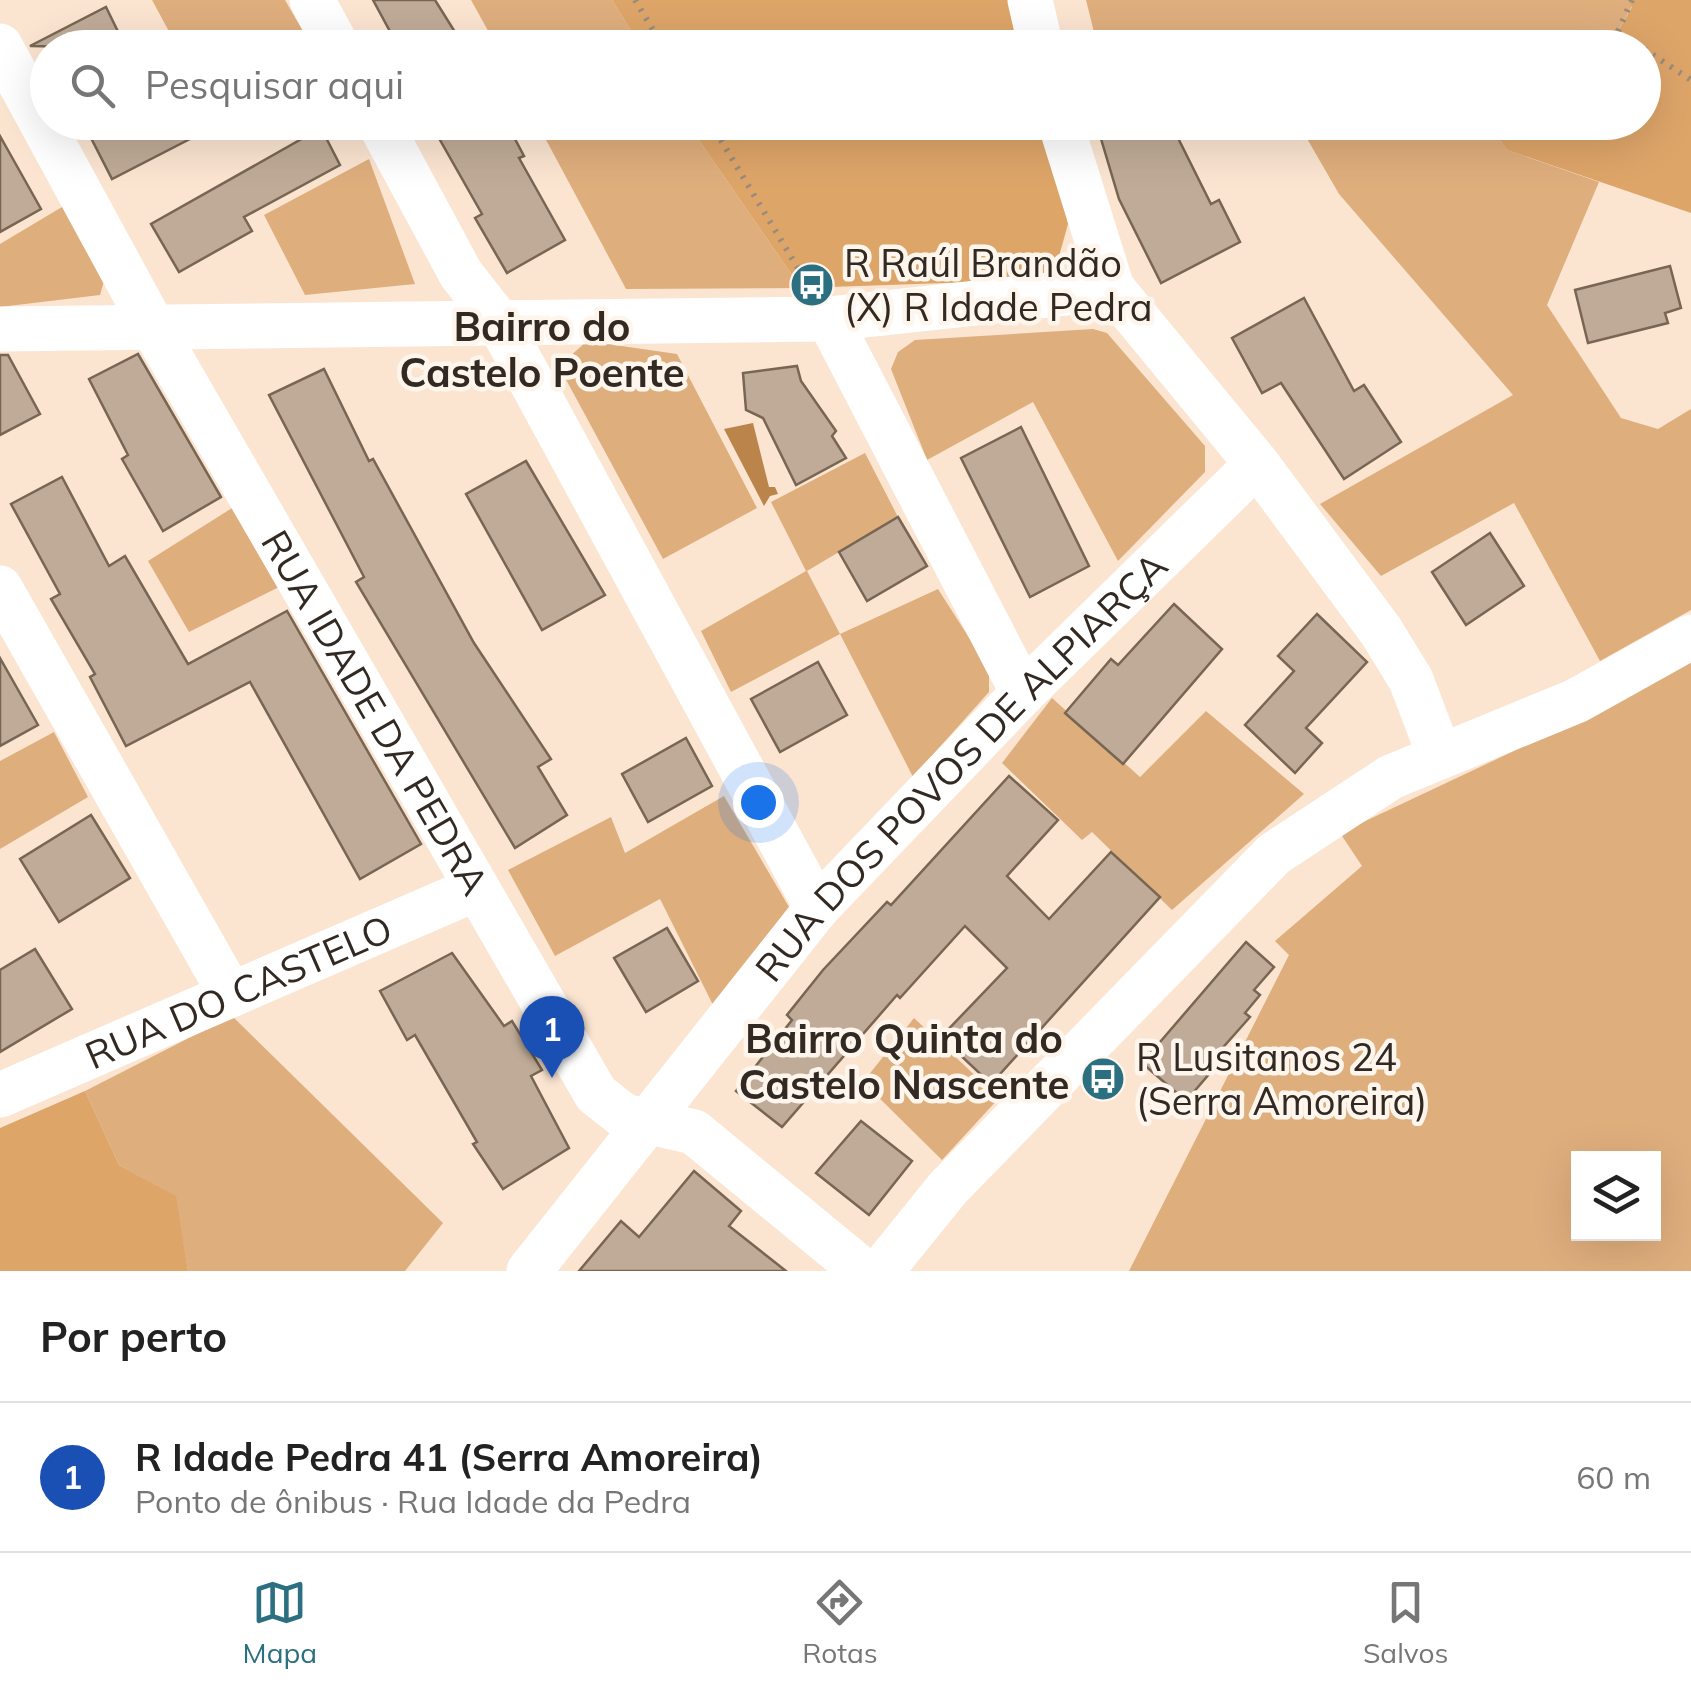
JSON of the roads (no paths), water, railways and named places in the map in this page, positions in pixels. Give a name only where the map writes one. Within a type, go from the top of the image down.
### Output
[{"type":"street","points":[[312,0],[328,30]]},
{"type":"street","points":[[1030,0],[1037,30]]},
{"type":"street","name":"RUA IDADE DA PEDRA","points":[[0,46],[30,101]]},
{"type":"street","name":"RUA IDADE DA PEDRA","points":[[51,140],[154,329],[596,1094],[624,1116],[646,1125],[694,1132],[863,1271]]},
{"type":"street","points":[[389,140],[461,274],[500,324],[818,908]]},
{"type":"street","points":[[1066,140],[1112,288],[1257,464],[1399,658],[1422,703],[1439,754]]},
{"type":"street","points":[[0,329],[829,320],[1112,288]]},
{"type":"street","points":[[829,320],[1022,693]]},
{"type":"street","name":"RUA DOS POVOS DE ALPIARÇA","points":[[529,1271],[818,908],[1022,693],[1257,464]]},
{"type":"street","points":[[0,588],[230,992]]},
{"type":"street","points":[[881,1271],[948,1188],[1264,864],[1344,805],[1439,754],[1576,700],[1691,638]]},
{"type":"street","name":"RUA DO CASTELO","points":[[0,1095],[475,888]]},
{"type":"place","name":"R Raúl Brandão (X) R Idade Pedra","points":[[812,285]]},
{"type":"place","name":"R Idade Pedra 41 (Serra Amoreira)","points":[[552,1078]]},
{"type":"place","name":"R Lusitanos 24 (Serra Amoreira)","points":[[1103,1079]]},
{"type":"district","name":"Bairro do Castelo Poente","points":[[542,349]]},
{"type":"district","name":"Bairro Quinta do Castelo Nascente","points":[[904,1061]]}]
